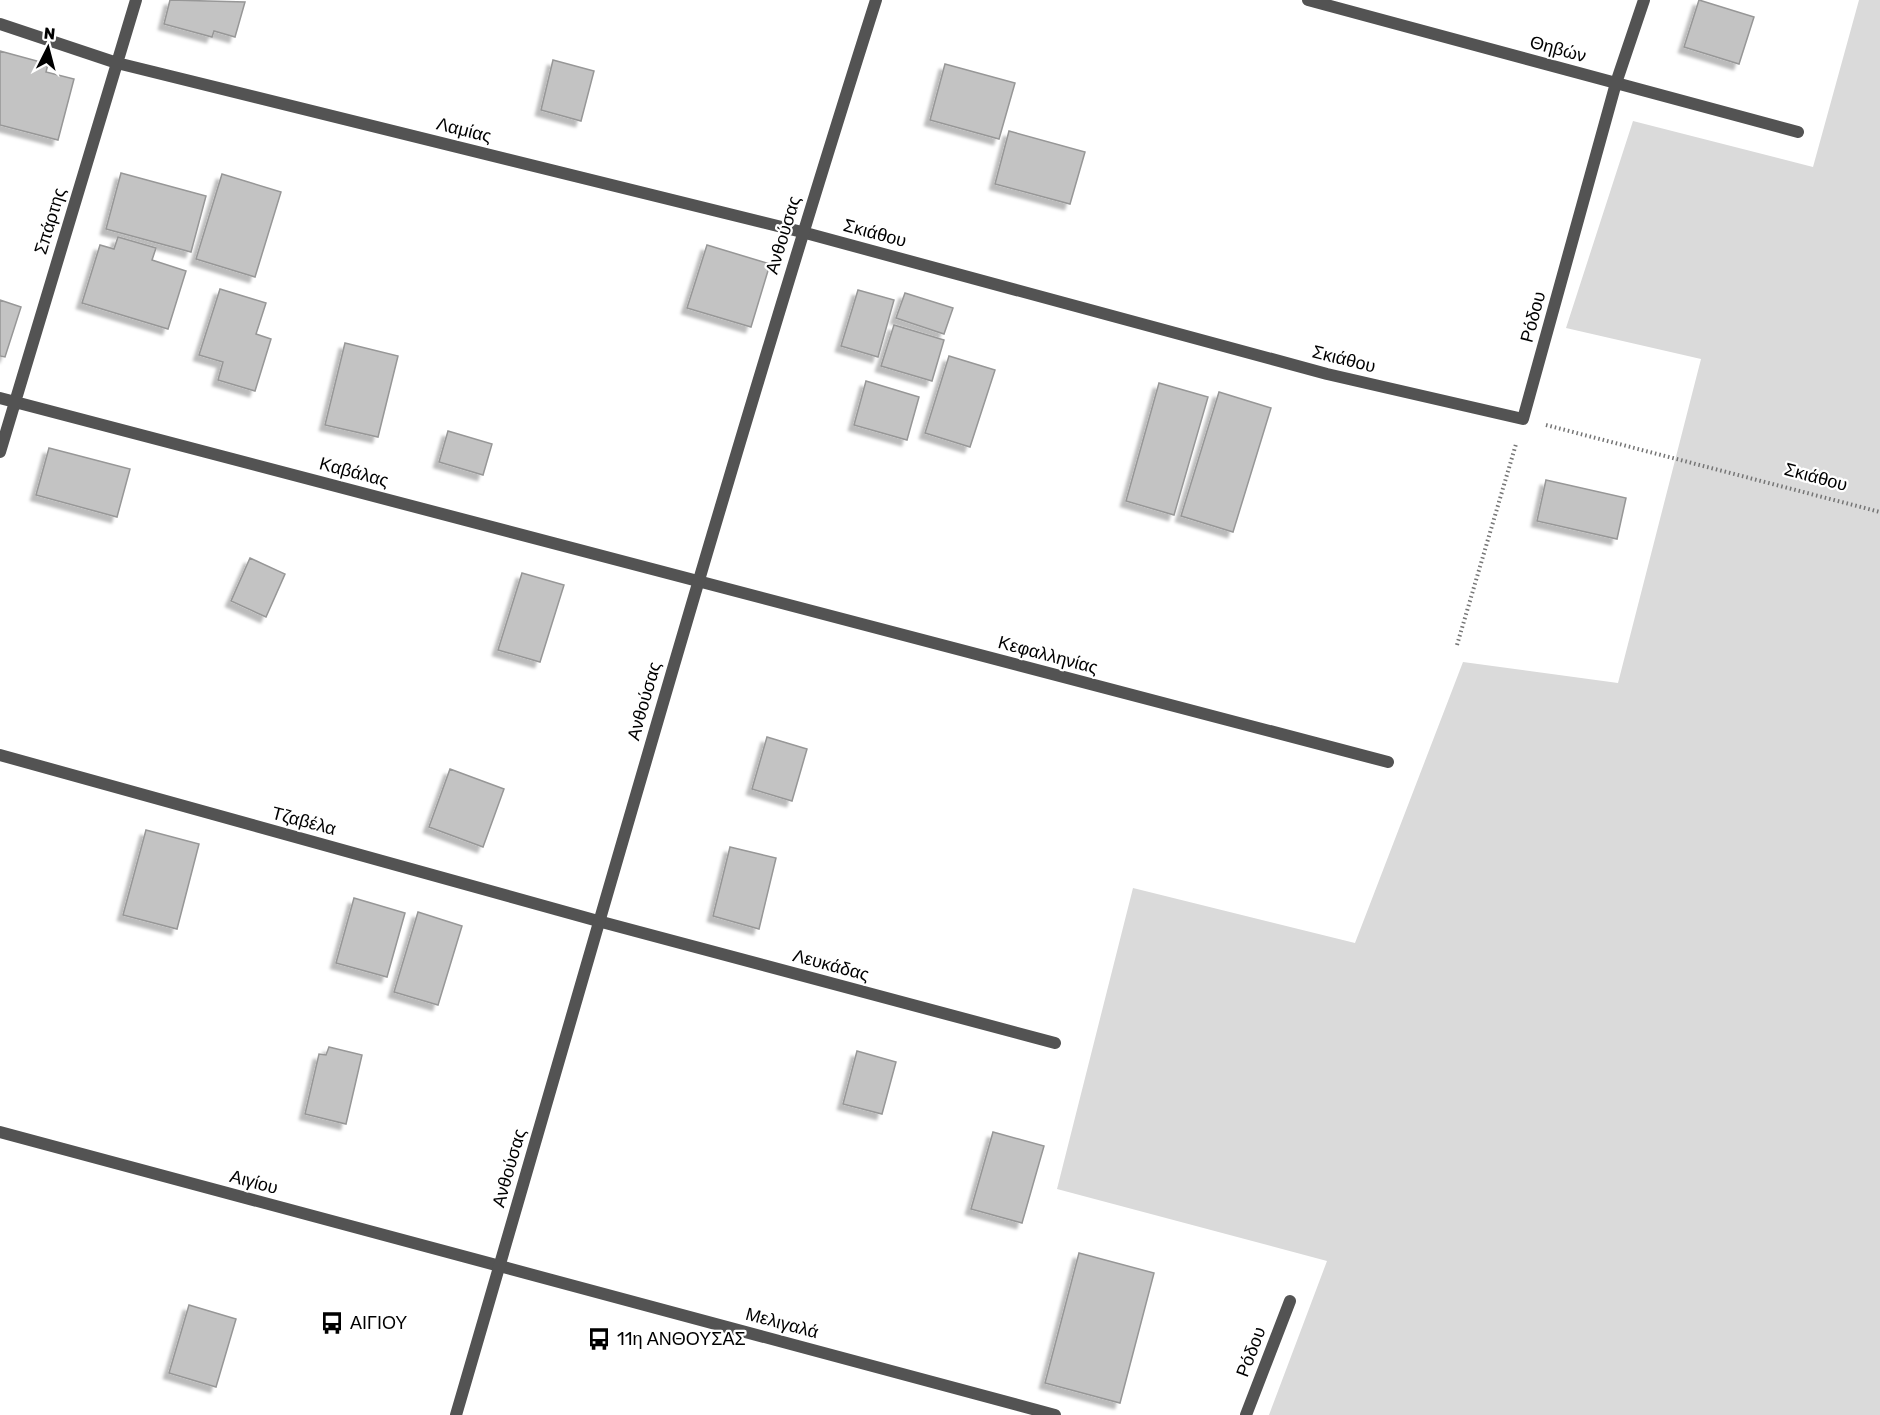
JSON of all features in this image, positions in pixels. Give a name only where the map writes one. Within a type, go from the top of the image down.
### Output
[{"type":"street","name":"Σπάρτης","points":[[0,452],[136,0]]},
{"type":"street","name":"Ανθούσας","points":[[456,1415],[698,582],[802,232],[876,0]]},
{"type":"street","name":"Θηβών","points":[[1308,0],[1798,132]]},
{"type":"street","name":"Ρόδου","points":[[1523,419],[1616,83],[1644,0]]},
{"type":"street","name":"Λαμίας","points":[[0,24],[117,63],[802,232]]},
{"type":"street","name":"Σκιάθου","points":[[802,232],[1327,374],[1523,419]]},
{"type":"street","name":"Καβάλας","points":[[0,398],[698,582]]},
{"type":"street","name":"Κεφαλληνίας","points":[[698,582],[1388,762]]},
{"type":"street","name":"Τζαβέλα","points":[[0,755],[598,921]]},
{"type":"street","name":"Λευκάδας","points":[[598,921],[1055,1043]]},
{"type":"street","name":"Αιγίου","points":[[0,1132],[499,1267]]},
{"type":"street","name":"Μελιγαλά","points":[[499,1267],[1055,1415]]},
{"type":"street","name":"Ρόδου","points":[[1246,1415],[1290,1301]]},
{"type":"path","name":"Σκιάθου","points":[[1523,419],[1880,512]]},
{"type":"path","points":[[1457,645],[1523,419]]},
{"type":"shaded area","points":[[1859,0],[1880,0],[1880,1415],[1269,1415],[1327,1261],[1057,1189],[1133,888],[1355,943],[1463,662],[1618,683],[1701,359],[1566,328],[1633,121],[1813,167]]},
{"type":"building","points":[[170,0],[245,2],[235,37],[214,31],[212,37],[164,24]]},
{"type":"building","points":[[1699,0],[1754,17],[1739,64],[1684,47]]},
{"type":"building","points":[[0,51],[48,64],[46,72],[74,79],[58,140],[0,125]]},
{"type":"building","points":[[553,60],[594,71],[581,121],[541,110]]},
{"type":"building","points":[[945,64],[1015,83],[999,139],[930,120]]},
{"type":"building","points":[[1009,131],[1085,152],[1070,204],[995,184]]},
{"type":"building","points":[[121,173],[206,196],[191,252],[106,229]]},
{"type":"building","points":[[222,174],[281,192],[255,277],[196,259]]},
{"type":"building","points":[[118,237],[156,248],[152,260],[186,271],[168,329],[82,303],[100,245],[114,249]]},
{"type":"building","points":[[707,245],[770,264],[751,327],[687,308]]},
{"type":"building","points":[[220,289],[266,303],[256,334],[271,339],[255,391],[218,380],[223,362],[199,355]]},
{"type":"building","points":[[858,290],[894,300],[878,357],[841,346]]},
{"type":"building","points":[[905,293],[953,308],[944,334],[896,318]]},
{"type":"building","points":[[0,300],[21,307],[5,357],[0,356]]},
{"type":"building","points":[[894,325],[944,340],[932,381],[881,366]]},
{"type":"building","points":[[345,343],[398,356],[378,437],[325,425]]},
{"type":"building","points":[[949,356],[995,370],[970,447],[925,433]]},
{"type":"building","points":[[866,381],[919,397],[907,440],[854,425]]},
{"type":"building","points":[[1159,383],[1208,397],[1174,515],[1126,501]]},
{"type":"building","points":[[1219,392],[1271,408],[1233,532],[1181,516]]},
{"type":"building","points":[[448,431],[492,444],[483,475],[439,462]]},
{"type":"building","points":[[49,448],[130,469],[117,517],[36,495]]},
{"type":"building","points":[[1546,480],[1626,498],[1617,539],[1537,521]]},
{"type":"building","points":[[250,558],[285,574],[266,617],[231,601]]},
{"type":"building","points":[[522,573],[564,585],[540,662],[498,650]]},
{"type":"building","points":[[767,737],[807,749],[792,801],[752,789]]},
{"type":"building","points":[[450,769],[504,789],[483,847],[429,827]]},
{"type":"building","points":[[146,830],[199,844],[177,929],[123,915]]},
{"type":"building","points":[[730,847],[776,858],[759,929],[713,916]]},
{"type":"building","points":[[354,898],[405,913],[387,977],[336,963]]},
{"type":"building","points":[[418,912],[462,926],[438,1005],[394,992]]},
{"type":"building","points":[[329,1047],[362,1055],[346,1124],[305,1114],[319,1054],[326,1055]]},
{"type":"building","points":[[857,1051],[896,1062],[882,1114],[843,1104]]},
{"type":"building","points":[[993,1132],[1044,1146],[1022,1223],[971,1209]]},
{"type":"building","points":[[1079,1253],[1154,1273],[1120,1403],[1045,1383]]},
{"type":"building","points":[[189,1305],[236,1319],[216,1387],[169,1373]]},
{"type":"place","name":"ΑΙΓΙΟΥ","points":[[332,1323]]},
{"type":"place","name":"11η ΑΝΘΟΥΣΑΣ","points":[[599,1339]]}]
